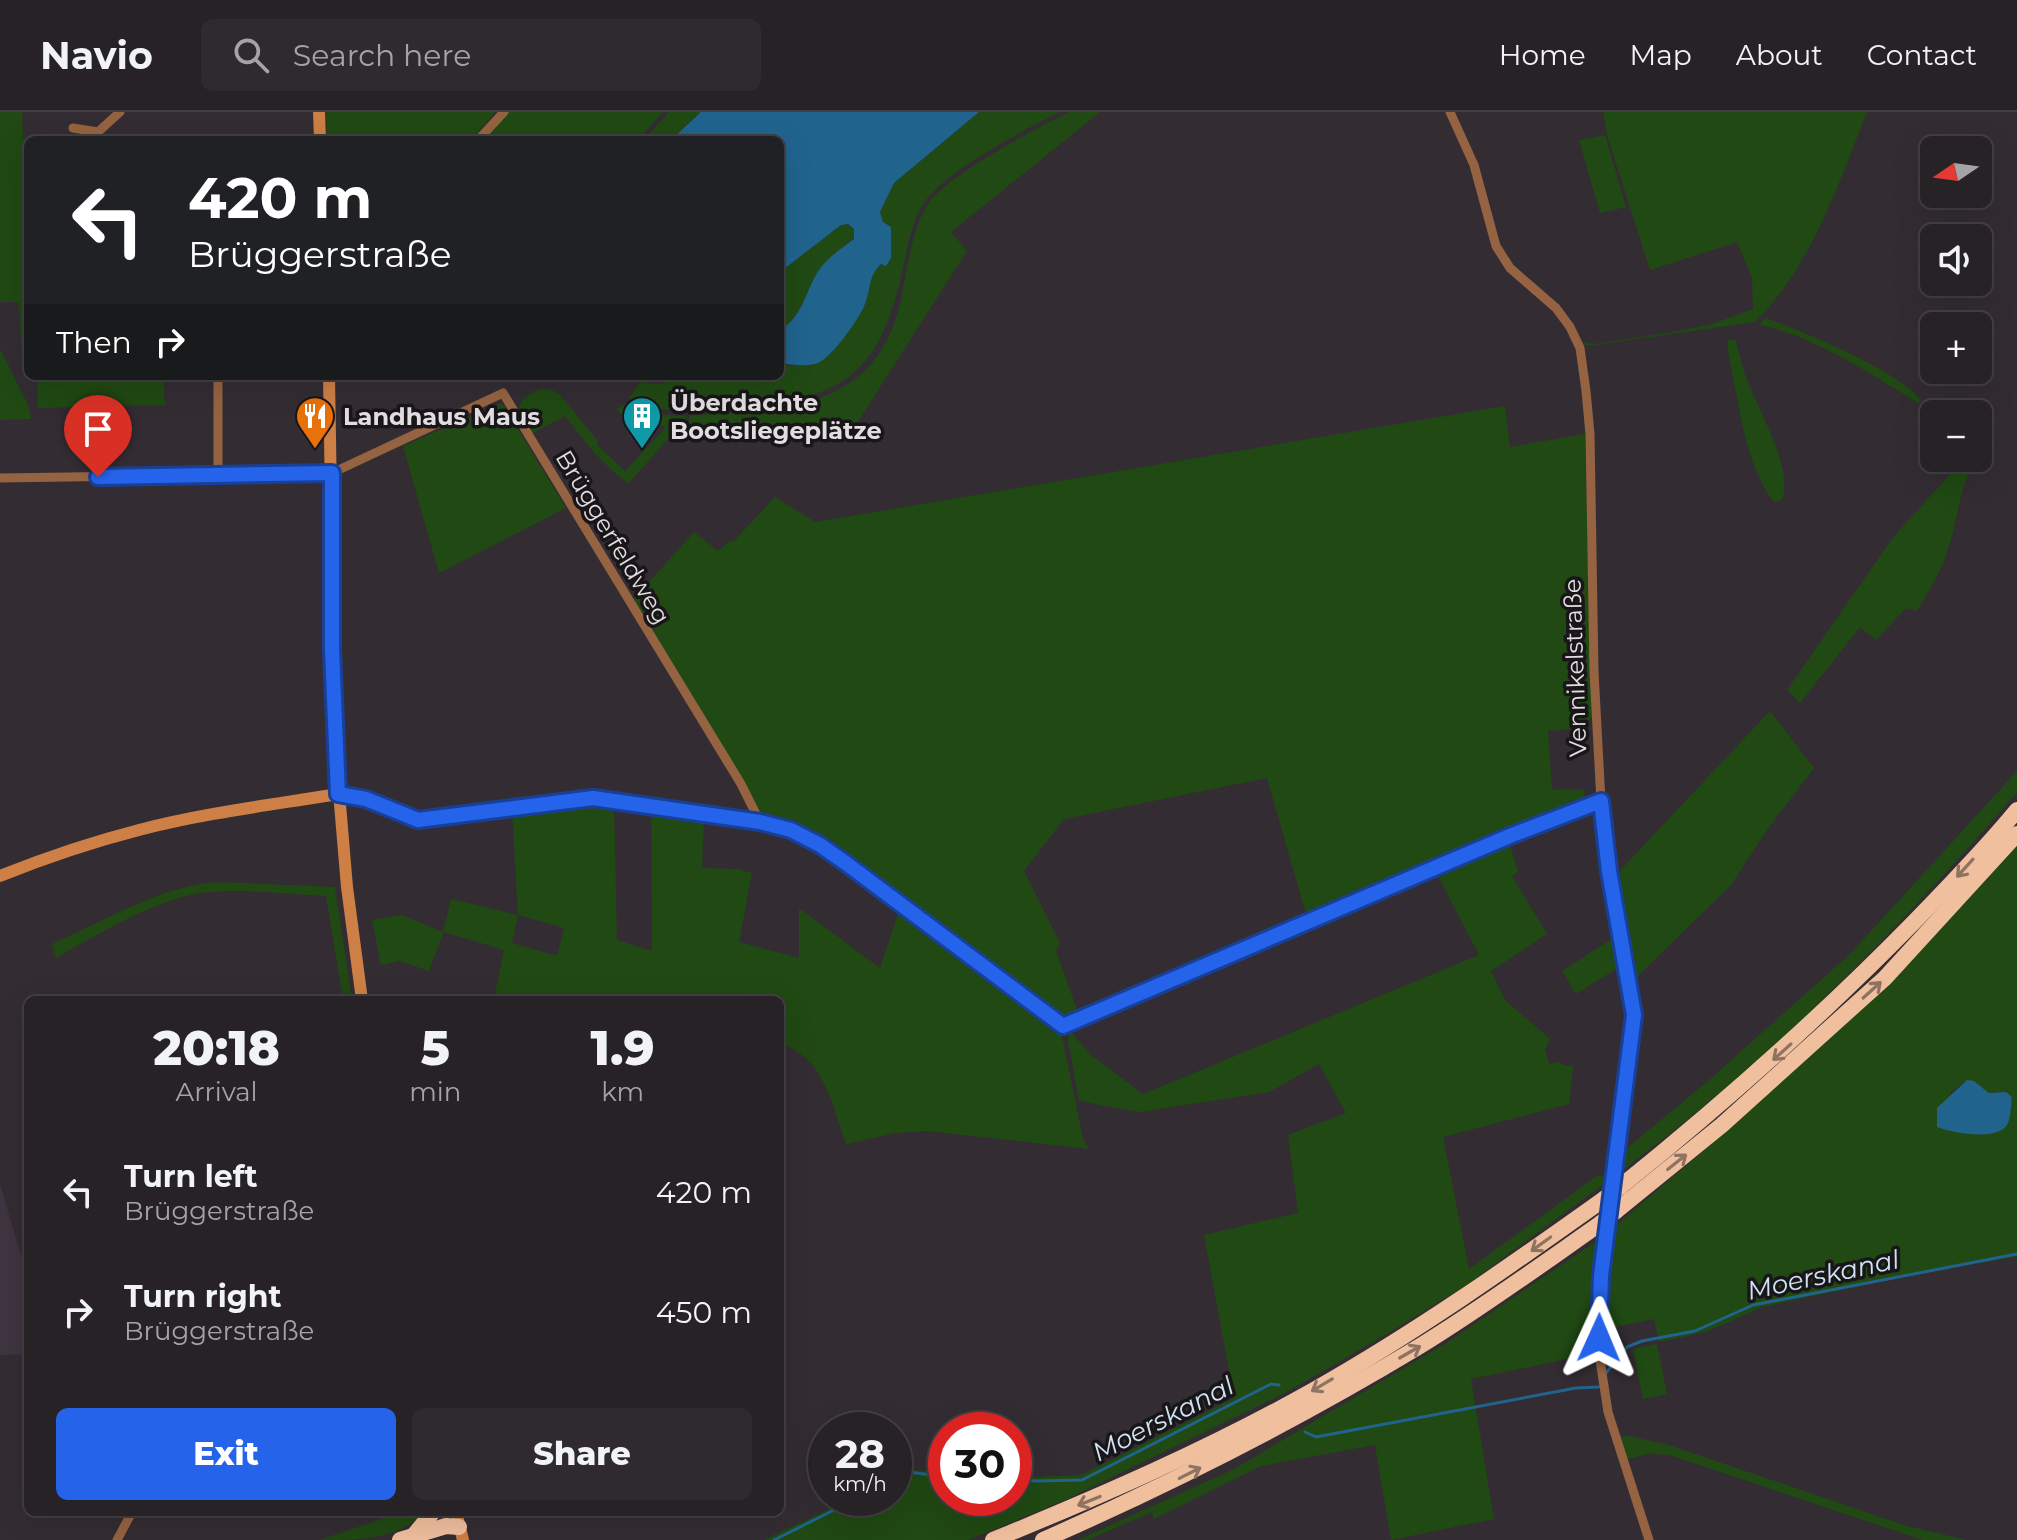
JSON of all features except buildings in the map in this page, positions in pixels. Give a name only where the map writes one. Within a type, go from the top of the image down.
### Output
[{"type":"highway","points":[[1043,1540],[1186,1475],[1321,1404],[1423,1344],[1601,1223],[1620,1187],[1784,1050],[1930,905],[2017,810]]},
{"type":"highway","points":[[993,1540],[1104,1495],[1314,1390],[1610,1205],[1722,1125],[1885,978],[2017,834]]},
{"type":"highway","points":[[407,1538],[429,1516]]},
{"type":"highway","points":[[407,1538],[446,1526],[459,1526]]},
{"type":"highway","points":[[437,1540],[450,1536],[459,1526]]},
{"type":"main road","points":[[319,112],[320,136]]},
{"type":"main road","points":[[329,380],[332,649],[338,794],[362,996]]},
{"type":"main road","points":[[0,876],[57,854],[140,829],[338,794]]},
{"type":"street","points":[[73,128],[98,132],[120,112]]},
{"type":"street","points":[[482,136],[504,112]]},
{"type":"street","name":"Vennikelstraße","points":[[1450,112],[1467,145],[1496,246],[1510,268],[1556,308],[1580,348],[1590,434],[1594,685],[1601,801],[1609,871],[1634,1015],[1601,1276],[1600,1360],[1608,1412],[1649,1540]]},
{"type":"street","points":[[218,380],[218,476]]},
{"type":"street","name":"Brüggerfeldweg","points":[[332,473],[503,393],[741,784],[760,822]]},
{"type":"street","points":[[0,478],[332,473]]},
{"type":"street","points":[[338,794],[366,799],[418,820],[593,798],[760,822],[791,830],[820,845],[1063,1026],[1512,835],[1601,801]]},
{"type":"street","points":[[117,1540],[130,1516]]},
{"type":"shaded area","points":[[0,1184],[24,1265],[24,1354],[0,1355]]},
{"type":"green space","points":[[0,112],[22,112],[24,377],[18,302],[0,302]]},
{"type":"green space","points":[[326,112],[495,112],[474,136],[327,136]]},
{"type":"green space","points":[[508,112],[663,112],[642,136],[487,136]]},
{"type":"green space","points":[[669,112],[701,112],[675,136],[648,136]]},
{"type":"green space","points":[[979,112],[1060,112],[967,165],[924,203],[913,228],[893,307],[882,335],[852,374],[832,387],[808,396],[743,407],[670,410],[629,398],[640,382],[784,380],[784,364],[792,366],[865,306],[872,272],[891,258],[891,228],[883,222],[880,212],[894,183]]},
{"type":"green space","points":[[1070,112],[1100,112],[951,232],[967,251],[845,442],[688,431],[690,415],[790,406],[820,398],[846,385],[869,366],[887,340],[900,304],[914,239],[928,204],[938,192],[972,166]]},
{"type":"green space","points":[[1603,112],[1867,112],[1808,250],[1775,300],[1755,322],[1587,346],[1581,342],[1593,344],[1668,333],[1712,324],[1753,309],[1752,278],[1737,242],[1650,270],[1607,135]]},
{"type":"green space","points":[[1605,135],[1626,207],[1600,213],[1579,140]]},
{"type":"green space","points":[[847,224],[854,229],[854,239],[820,268],[798,311],[784,328],[784,269],[841,225]]},
{"type":"green space","points":[[1765,318],[1801,331],[1894,378],[1911,390],[1920,402],[1820,347],[1759,325]]},
{"type":"green space","points":[[1728,340],[1736,341],[1746,377],[1779,455],[1783,471],[1782,500],[1774,502],[1749,450],[1728,352]]},
{"type":"green space","points":[[0,349],[29,407],[31,419],[0,420]]},
{"type":"green space","points":[[32,380],[163,380],[165,405],[37,408],[38,382]]},
{"type":"green space","points":[[541,389],[560,395],[598,441],[597,445],[625,471],[666,427],[628,412],[621,415],[617,409],[627,403],[666,415],[685,416],[684,430],[676,430],[629,483],[602,461],[565,416],[531,434],[522,420],[521,403]]},
{"type":"green space","points":[[502,403],[566,508],[439,573],[403,446]]},
{"type":"green space","points":[[1505,406],[1510,447],[1585,434],[1592,717],[1583,728],[1548,731],[1552,790],[1584,789],[1585,800],[1307,918],[1267,778],[1064,819],[1024,871],[1060,943],[1056,951],[1080,1018],[1066,1020],[1051,1014],[823,842],[763,820],[633,600],[694,532],[718,551],[731,540],[733,542],[775,497],[815,522]]},
{"type":"green space","points":[[1952,472],[1970,472],[1945,557],[1917,611],[1906,608],[1876,640],[1860,627],[1800,703],[1787,690],[1894,536]]},
{"type":"green space","points":[[1770,711],[1814,768],[1767,830],[1731,885],[1639,975],[1634,976],[1630,973],[1613,878]]},
{"type":"green space","points":[[2017,771],[2017,793],[1872,951],[1758,1060],[1618,1174],[1621,1153],[1708,1081],[1851,953]]},
{"type":"green space","points":[[589,802],[614,806],[617,940],[652,951],[651,811],[704,817],[702,868],[737,869],[752,873],[739,942],[799,958],[799,908],[880,968],[900,908],[1056,1026],[1062,1036],[1083,1139],[1089,1149],[928,1131],[896,1133],[846,1144],[831,1099],[817,1071],[807,1059],[784,1045],[784,996],[500,996],[495,994],[504,950],[444,932],[429,971],[400,961],[381,965],[372,920],[402,915],[443,932],[451,899],[518,915],[512,811]],"holes":[[[518,915],[564,928],[557,956],[512,943]]]},
{"type":"green space","points":[[1509,841],[1518,872],[1512,876],[1547,934],[1491,971],[1505,1000],[1550,1039],[1545,1049],[1549,1064],[1560,1062],[1573,1066],[1569,1104],[1443,1137],[1469,1269],[1598,1175],[1612,1178],[1465,1286],[1375,1341],[1285,1393],[1032,1514],[1032,1477],[1081,1475],[1234,1398],[1204,1235],[1298,1213],[1288,1135],[1346,1113],[1319,1064],[1269,1092],[1140,1112],[1079,1101],[1068,1041],[1069,1030],[1091,1055],[1143,1094],[1479,955],[1436,872]]},
{"type":"green space","points":[[2017,843],[2017,1257],[1939,1269],[1762,1307],[1706,1332],[1659,1342],[1654,1319],[1605,1329],[1615,1226],[1728,1130]],"holes":[[[1966,1081],[1974,1081],[1989,1093],[2006,1092],[2012,1097],[2008,1123],[1995,1133],[1960,1132],[1950,1093]]]},
{"type":"green space","points":[[219,882],[335,887],[351,996],[342,996],[326,896],[238,891],[190,895],[151,908],[56,958],[52,944],[155,897],[198,884]]},
{"type":"green space","points":[[1615,937],[1621,966],[1576,994],[1562,971]]},
{"type":"green space","points":[[1601,1238],[1591,1354],[1471,1379],[1494,1519],[1391,1540],[1375,1445],[1261,1466],[1154,1519],[1152,1512],[1088,1540],[1078,1540],[1234,1469],[1446,1343]]},
{"type":"green space","points":[[1657,1344],[1667,1394],[1643,1399],[1633,1349]]},
{"type":"green space","points":[[1621,1437],[1666,1444],[1907,1526],[1967,1540],[1922,1540],[1673,1456],[1651,1453],[1627,1459]]},
{"type":"green space","points":[[912,1470],[928,1471],[928,1516],[1026,1516],[968,1540],[764,1540],[814,1516],[912,1516]]},
{"type":"green space","points":[[390,1516],[420,1516],[390,1533],[363,1539],[320,1540]]},
{"type":"water","points":[[701,112],[979,112],[894,183],[880,212],[883,222],[891,227],[891,258],[886,266],[881,264],[874,273],[862,310],[838,345],[818,363],[804,365],[784,364],[784,328],[799,311],[820,268],[854,239],[854,229],[848,224],[841,225],[784,269],[784,136],[675,136]]},
{"type":"water","points":[[1967,1080],[1974,1081],[1989,1093],[2006,1092],[2012,1097],[2009,1120],[2003,1129],[1975,1134],[1937,1127],[1937,1108]]},
{"type":"waterway","name":"Moerskanal","points":[[1606,1373],[1627,1347],[1642,1341],[1695,1331],[1753,1305],[2017,1254]]},
{"type":"waterway","name":"Moerskanal","points":[[1032,1481],[1082,1480],[1271,1384],[1279,1385]]},
{"type":"waterway","name":"Moerskanal","points":[[1305,1432],[1316,1437],[1576,1388],[1599,1387]]},
{"type":"waterway","name":"Moerskanal","points":[[912,1472],[928,1475]]},
{"type":"waterway","name":"Moerskanal","points":[[774,1540],[822,1516]]},
{"type":"place","name":"Landhaus Maus","points":[[315,450]]},
{"type":"place","name":"Überdachte Bootsliegeplätze","points":[[642,450]]},
{"type":"route","points":[[98,477],[332,473],[333,706],[338,794],[366,799],[418,820],[593,798],[760,822],[791,830],[847,864],[1063,1026],[1512,835],[1601,801],[1609,871],[1634,1015],[1601,1276],[1599,1338]]}]
